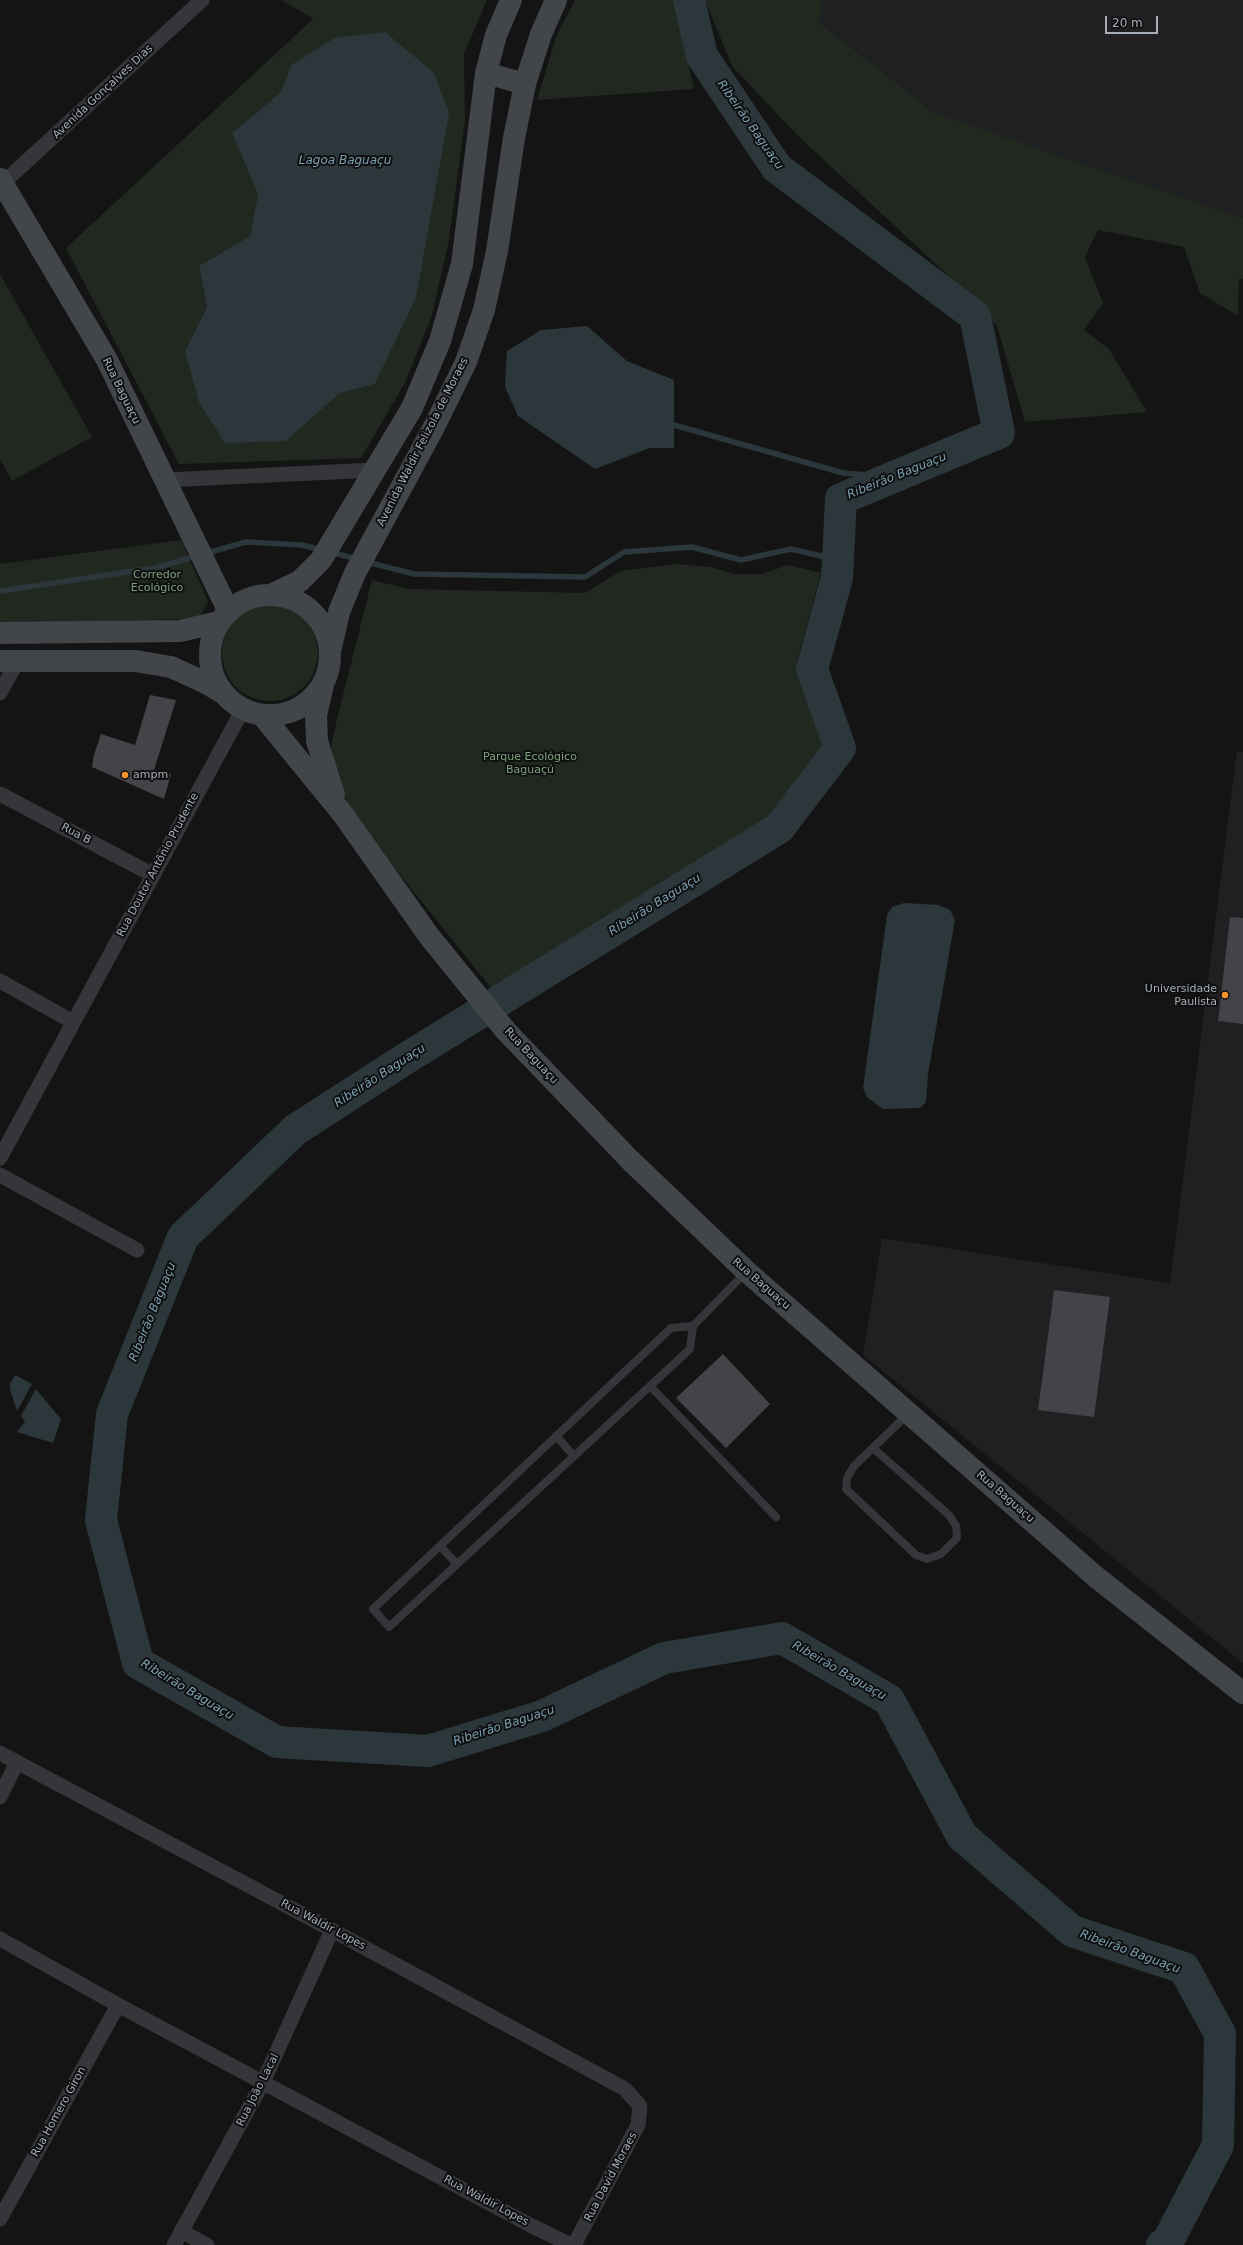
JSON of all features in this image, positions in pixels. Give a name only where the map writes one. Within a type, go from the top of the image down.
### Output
[{"type":"main road","points":[[0,633],[180,631],[223,616],[249,598],[273,594],[300,581],[321,560],[412,408],[442,334],[462,264],[486,73],[496,35],[511,0]]},
{"type":"main road","name":"Avenida Waldir Felizola de Moraes","points":[[331,647],[339,612],[355,573],[434,427],[463,369],[484,310],[497,251],[514,138],[525,84],[541,34],[556,0]]},
{"type":"main road","points":[[486,73],[525,84]]},
{"type":"main road","name":"Rua Baguaçu","points":[[2,181],[107,360],[213,580],[223,616]]},
{"type":"main road","points":[[273,594],[294,598],[312,610],[324,627],[331,647],[330,667],[323,685],[316,715],[317,741],[329,783],[342,813]]},
{"type":"main road","points":[[223,616],[211,639],[209,658],[213,676],[223,693]]},
{"type":"main road","points":[[9,661],[135,661],[172,667],[204,682],[252,712],[342,813]]},
{"type":"main road","points":[[252,712],[280,714],[297,709],[312,699],[323,685]]},
{"type":"main road","name":"Rua Baguaçu","points":[[342,813],[429,936],[506,1031],[630,1160],[746,1271],[910,1412],[1096,1577],[1243,1693]]},
{"type":"street","name":"Avenida Gonçalves Dias","points":[[2,181],[202,0]]},
{"type":"street","points":[[165,480],[375,470]]},
{"type":"street","points":[[0,693],[9,661]]},
{"type":"street","name":"Rua Doutor Antônio Prudente","points":[[0,1158],[153,875],[252,712]]},
{"type":"street","name":"Rua B","points":[[0,794],[153,875]]},
{"type":"street","points":[[0,981],[73,1022]]},
{"type":"street","points":[[0,1175],[137,1250]]},
{"type":"street","name":"Rua Waldir Lopes","points":[[0,1753],[332,1930],[625,2089],[640,2106]]},
{"type":"street","points":[[0,1797],[16,1762]]},
{"type":"street","name":"Rua João Lacal","points":[[174,2245],[263,2082],[332,1930]]},
{"type":"street","name":"Rua Waldir Lopes","points":[[0,1938],[118,2005],[572,2245]]},
{"type":"street","name":"Rua Homero Giron","points":[[0,2219],[118,2005]]},
{"type":"street","name":"Rua David Moraes","points":[[572,2245],[638,2125],[640,2106]]},
{"type":"street","points":[[181,2231],[208,2245]]},
{"type":"lane","points":[[693,1326],[671,1328],[372,1609],[389,1627],[690,1349],[693,1326],[746,1271]]},
{"type":"lane","points":[[650,1386],[776,1517]]},
{"type":"lane","points":[[873,1448],[949,1515],[956,1526],[957,1538],[941,1554],[927,1559],[916,1555],[846,1489],[847,1478],[854,1466],[910,1412]]},
{"type":"lane","points":[[556,1436],[574,1456]]},
{"type":"lane","points":[[440,1546],[457,1564]]},
{"type":"shaded area","points":[[822,0],[1243,0],[1243,218],[935,113],[820,23]]},
{"type":"shaded area","name":"Universidade Paulista","points":[[1237,751],[1243,752],[1243,1663],[863,1355],[882,1238],[1170,1283]]},
{"type":"green space","points":[[281,0],[487,0],[464,54],[465,120],[449,240],[432,315],[406,381],[361,458],[179,464],[66,248],[313,19]],"holes":[[[334,38],[416,298],[375,384],[340,393],[286,441],[185,351],[207,307],[199,266],[250,236],[258,194],[232,133],[281,92],[291,65]]]},
{"type":"green space","points":[[575,0],[675,0],[694,89],[537,100],[556,37]]},
{"type":"green space","points":[[705,0],[822,0],[820,23],[935,113],[1243,218],[1243,279],[1239,279],[1238,316],[1200,293],[1184,247],[1098,230],[1085,257],[1103,303],[1084,330],[1109,349],[1147,412],[1025,422],[997,326],[966,292],[798,136],[732,66]]},
{"type":"green space","points":[[0,274],[92,437],[12,481],[0,459]]},
{"type":"green space","name":"Corredor Ecológico","points":[[181,540],[208,601],[200,618],[0,626],[0,564]]},
{"type":"green space","name":"Parque Ecológico Baguaçú","points":[[676,564],[710,567],[734,574],[762,574],[788,565],[821,573],[797,661],[825,748],[769,818],[491,988],[353,816],[329,757],[372,580],[409,589],[585,593],[621,571]]},
{"type":"green space","points":[[270,605],[288,609],[297,613],[304,619],[310,626],[314,635],[318,653],[314,671],[310,680],[304,687],[297,693],[288,697],[270,701],[252,697],[243,693],[236,687],[230,680],[226,671],[222,653],[226,635],[230,626],[236,619],[243,613],[252,609]]},
{"type":"water","name":"Lagoa Baguaçu","points":[[385,32],[434,73],[449,113],[416,298],[375,384],[340,393],[286,441],[225,443],[199,402],[185,351],[207,307],[199,266],[250,236],[258,194],[232,133],[281,92],[291,65],[334,38]]},
{"type":"water","points":[[587,326],[627,361],[674,380],[674,448],[650,448],[595,469],[518,416],[505,387],[507,351],[541,330]]},
{"type":"water","points":[[904,903],[939,905],[950,910],[955,920],[928,1074],[926,1102],[920,1108],[883,1109],[867,1097],[863,1088],[887,915],[892,907]]},
{"type":"water","points":[[15,1375],[32,1384],[17,1411],[10,1389],[10,1384]]},
{"type":"water","points":[[36,1389],[61,1419],[53,1443],[17,1432],[25,1422],[21,1416]]},
{"type":"building","points":[[150,695],[176,700],[154,770],[171,774],[164,799],[92,767],[94,755],[101,734],[135,745]]},
{"type":"building","points":[[1230,917],[1243,918],[1243,1024],[1218,1021]]},
{"type":"building","points":[[1054,1290],[1110,1297],[1094,1417],[1038,1410]]},
{"type":"building","points":[[723,1354],[770,1404],[726,1448],[676,1398]]},
{"type":"waterway","name":"Ribeirão Baguaçu","points":[[689,0],[702,56],[777,168],[975,316],[999,433],[841,499],[837,578],[812,669],[840,748],[779,828],[405,1059],[295,1130],[183,1237],[112,1414],[101,1520],[138,1663],[277,1742],[428,1751],[542,1716],[664,1658],[782,1638],[889,1700],[962,1836],[1072,1931],[1184,1968],[1220,2034],[1218,2145],[1167,2243],[1162,2245]]},
{"type":"waterway","points":[[674,425],[843,473],[894,477]]},
{"type":"waterway","points":[[207,553],[246,542],[302,545],[322,550]]},
{"type":"waterway","points":[[367,562],[414,574],[585,577],[624,552],[692,547],[741,560],[791,549],[838,560]]},
{"type":"waterway","points":[[330,552],[357,559]]},
{"type":"waterway","points":[[0,591],[155,568],[196,556]]},
{"type":"place","name":"ampm","points":[[125,775]]},
{"type":"place","name":"Universidade Paulista","points":[[1225,995]]}]
